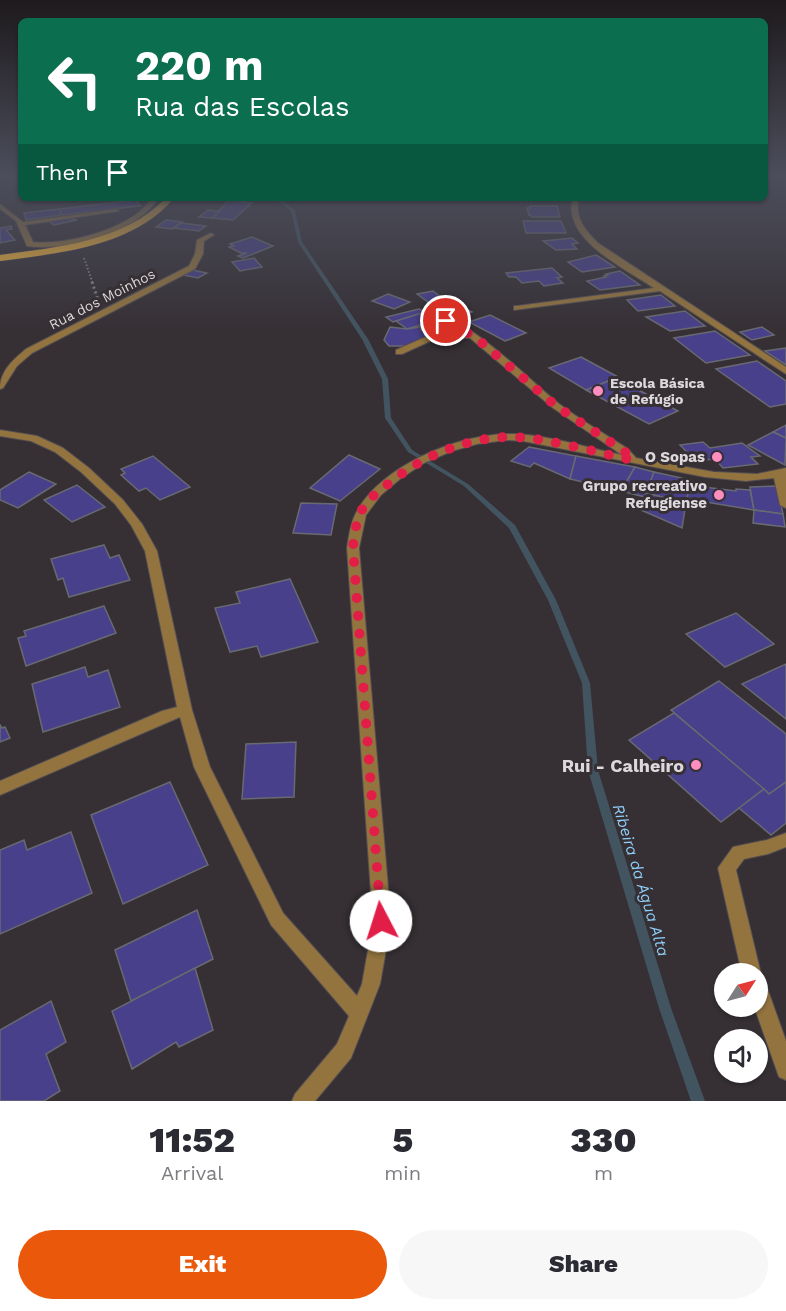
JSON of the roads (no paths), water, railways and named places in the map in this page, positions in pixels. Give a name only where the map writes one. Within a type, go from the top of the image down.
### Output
[{"type":"main road","points":[[0,258],[79,244],[125,228]]},
{"type":"street","points":[[23,228],[30,244],[38,246],[60,243],[107,228]]},
{"type":"street","points":[[579,228],[595,245],[786,371]]},
{"type":"street","name":"Rua dos Moinhos","points":[[0,386],[14,364],[29,351],[103,315],[192,267],[199,254],[201,240],[211,235]]},
{"type":"street","points":[[517,308],[661,289]]},
{"type":"street","points":[[446,321],[472,335],[556,406],[624,451],[633,460]]},
{"type":"street","points":[[424,328],[436,335]]},
{"type":"street","points":[[399,352],[436,335],[472,335]]},
{"type":"street","points":[[0,433],[33,438],[59,450],[85,470],[119,502],[136,524],[151,551],[157,572],[185,710],[202,767],[277,919],[359,1013]]},
{"type":"street","points":[[307,1098],[344,1051],[371,984],[381,921],[358,635],[354,538],[355,527],[366,502],[405,470],[436,454],[478,441],[508,437],[548,442],[731,477],[782,472],[786,505]]},
{"type":"street","points":[[0,788],[167,715],[185,710]]},
{"type":"street","points":[[749,963],[727,868],[739,852],[768,847],[786,840]]},
{"type":"street","points":[[768,1017],[786,1070]]},
{"type":"waterway","name":"Ribeira da Água Alta","points":[[297,228],[300,242],[365,339],[385,379],[388,418],[410,451],[466,485],[512,527],[552,600],[586,683],[593,770],[665,1008],[698,1101]]},
{"type":"place","name":"Escola Básica de Refúgio","points":[[598,391]]},
{"type":"place","name":"O Sopas","points":[[717,457]]},
{"type":"place","name":"Grupo recreativo Refugiense","points":[[719,495]]},
{"type":"place","name":"Rui - Calheiro","points":[[696,765]]}]
